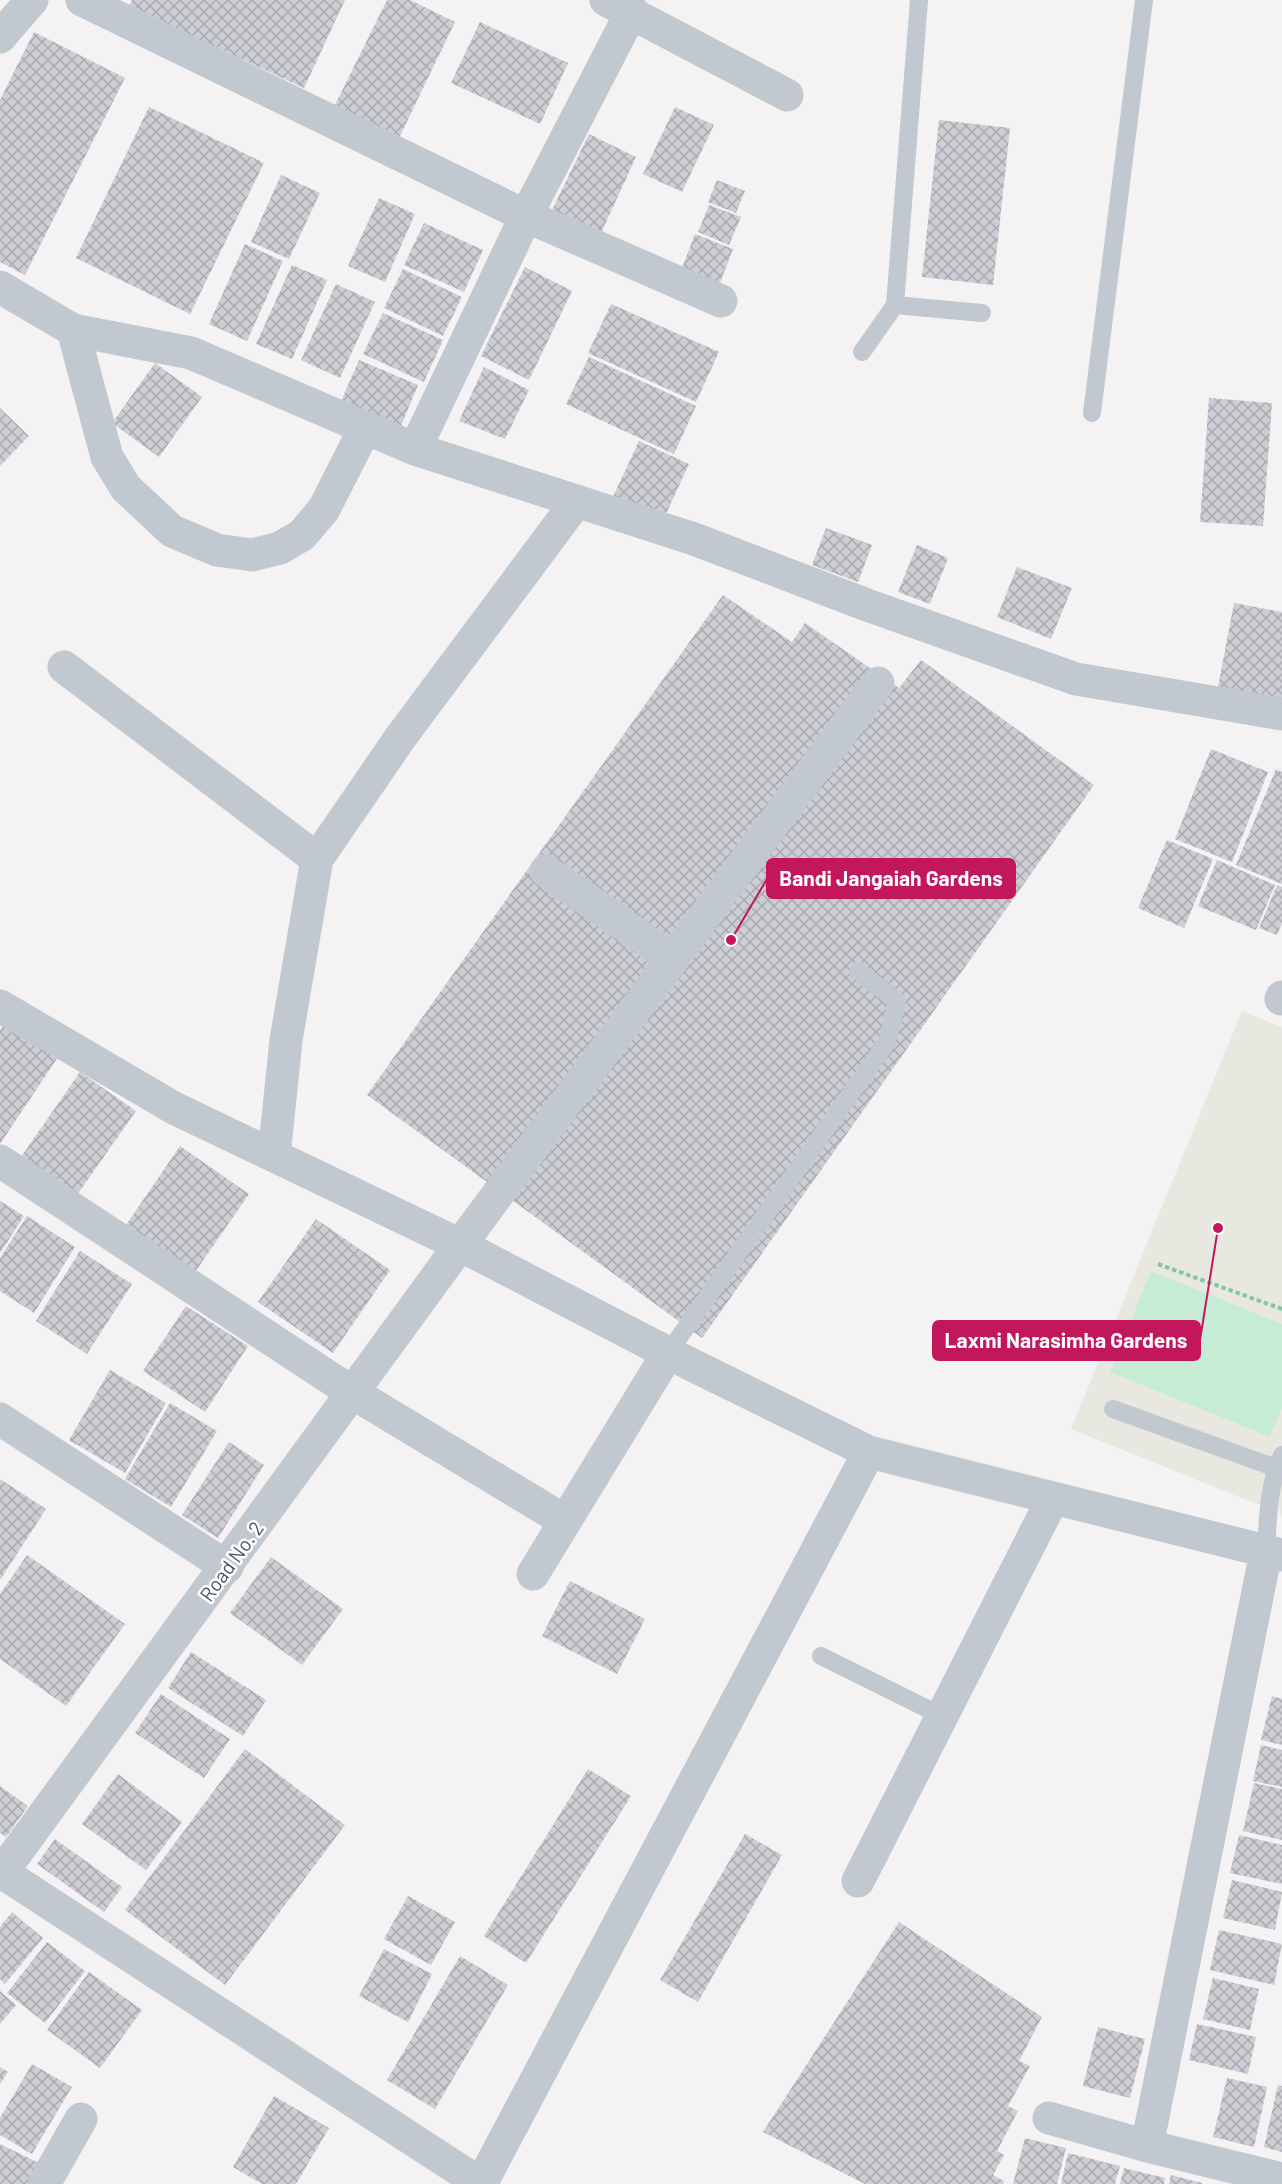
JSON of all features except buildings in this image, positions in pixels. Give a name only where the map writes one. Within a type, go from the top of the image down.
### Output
[{"type":"street","points":[[3,28],[32,0]]},
{"type":"street","points":[[82,0],[526,216],[721,301]]},
{"type":"street","points":[[415,449],[526,216],[619,6],[787,95]]},
{"type":"street","points":[[0,287],[74,330],[191,352],[415,449],[694,539],[867,605],[1076,679],[1282,714]]},
{"type":"street","points":[[74,330],[107,457],[126,489],[172,531],[217,550],[252,555],[280,548],[302,535],[324,509],[365,428]]},
{"type":"street","points":[[274,1156],[286,1040],[317,860],[400,738],[577,501]]},
{"type":"street","points":[[64,667],[317,860]]},
{"type":"street","name":"Road No. 2","points":[[1,1873],[460,1245],[878,683]]},
{"type":"street","points":[[546,871],[673,959]]},
{"type":"street","points":[[0,1006],[64,1041],[174,1108],[460,1245],[668,1353],[869,1452],[1274,1553],[1147,2146]]},
{"type":"street","points":[[0,1161],[353,1393],[565,1521]]},
{"type":"street","points":[[533,1574],[668,1353]]},
{"type":"street","points":[[0,1419],[226,1567]]},
{"type":"street","points":[[1,1873],[481,2184],[869,1452]]},
{"type":"street","points":[[858,1881],[1053,1498]]},
{"type":"street","points":[[1049,2118],[1147,2146],[1282,2179]]},
{"type":"street","points":[[44,2184],[81,2119]]},
{"type":"lane","points":[[862,352],[895,305],[919,0]]},
{"type":"lane","points":[[1092,413],[1144,0]]},
{"type":"lane","points":[[895,305],[982,313]]},
{"type":"lane","points":[[668,1353],[887,1042],[897,1001],[858,971]]},
{"type":"lane","points":[[1113,1409],[1279,1461],[1268,1506],[1274,1553]]},
{"type":"lane","points":[[821,1656],[942,1716]]},
{"type":"path","points":[[1158,1264],[1282,1309]]},
{"type":"shaded area","points":[[1242,1011],[1282,1027],[1282,1518],[1279,1509],[1251,1502],[1071,1429]]},
{"type":"green space","points":[[1151,1271],[1282,1324],[1282,1408],[1270,1437],[1110,1372]]},
{"type":"place","name":"Bandi Jangaiah Gardens","points":[[731,940]]},
{"type":"place","name":"Laxmi Narasimha Gardens","points":[[1218,1228]]}]
